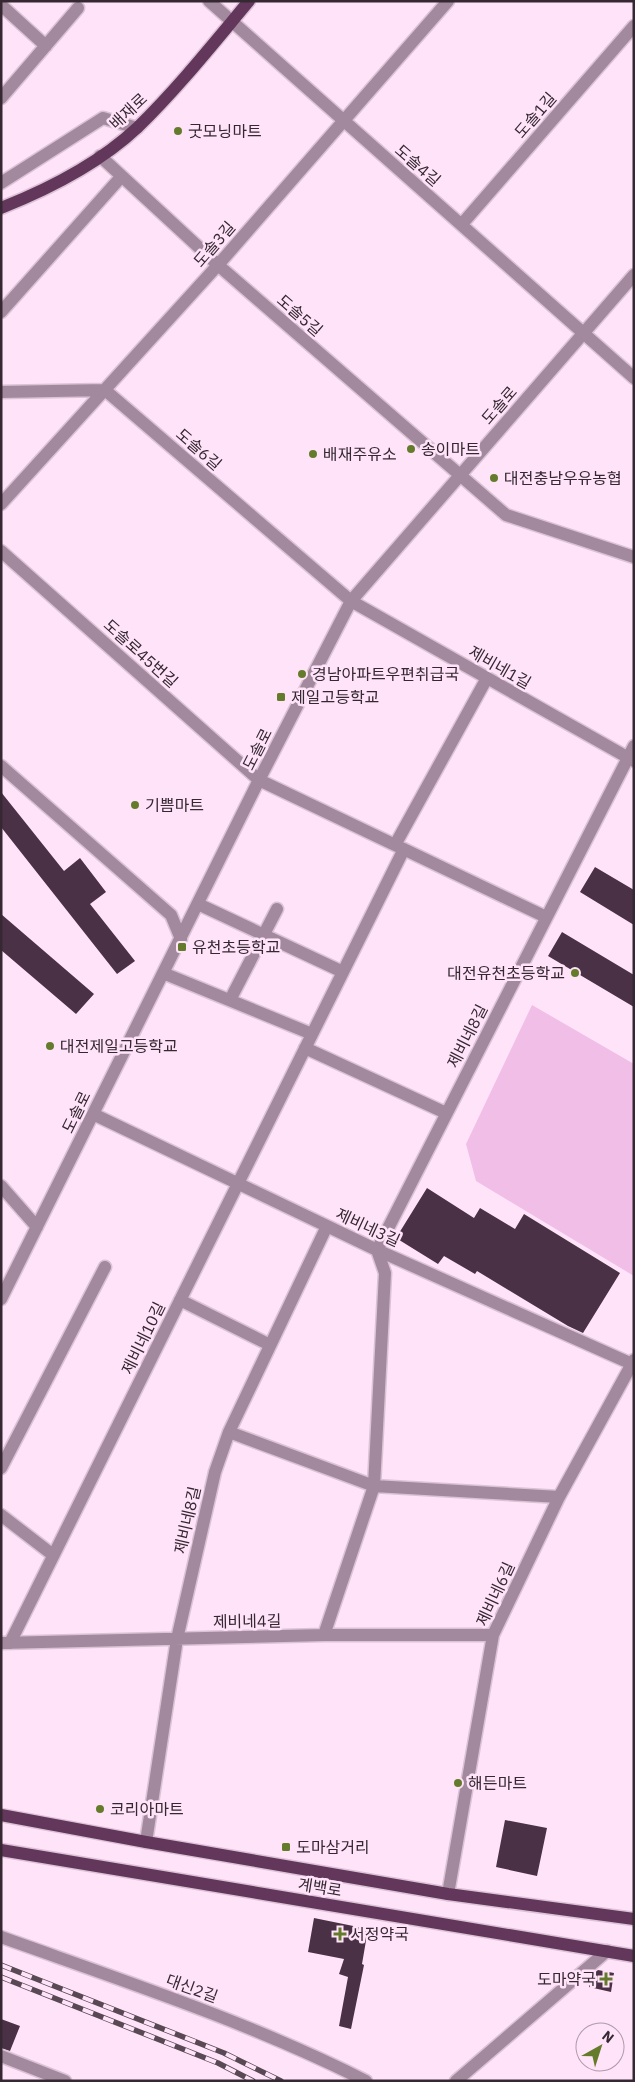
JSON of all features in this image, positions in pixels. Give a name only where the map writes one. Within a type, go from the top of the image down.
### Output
[{"type":"main road","name":"배재로","points":[[1,208],[41,193],[100,156],[137,128],[193,69],[249,1]]},
{"type":"main road","name":"계백로","points":[[1,1815],[448,1894],[634,1919]]},
{"type":"main road","name":"계백로","points":[[2,1850],[634,1956]]},
{"type":"street","name":"도솔4길","points":[[209,1],[634,378]]},
{"type":"street","name":"도솔3길","points":[[1,504],[218,264],[448,1]]},
{"type":"street","points":[[1,5],[46,46]]},
{"type":"street","points":[[1,98],[78,8]]},
{"type":"street","name":"도솔1길","points":[[462,224],[634,26]]},
{"type":"street","points":[[3,178],[103,118],[137,128]]},
{"type":"street","name":"도솔5길","points":[[100,156],[218,264],[506,515],[634,557]]},
{"type":"street","points":[[1,312],[121,177]]},
{"type":"street","name":"도솔로","points":[[1,1299],[259,780],[351,601],[634,275]]},
{"type":"street","points":[[1,392],[106,390]]},
{"type":"street","name":"도솔6길","points":[[106,390],[351,601]]},
{"type":"street","name":"도솔로45번길","points":[[1,551],[259,780]]},
{"type":"street","name":"제비네1길","points":[[351,601],[630,759]]},
{"type":"street","name":"제비네10길","points":[[6,1643],[54,1556],[343,972],[399,847],[487,678]]},
{"type":"street","name":"제비네8길","points":[[377,1250],[546,916],[630,759],[634,746]]},
{"type":"street","points":[[1,766],[172,915],[181,938]]},
{"type":"street","points":[[259,780],[546,916]]},
{"type":"street","points":[[198,904],[343,972]]},
{"type":"street","points":[[230,1000],[277,908]]},
{"type":"street","points":[[164,973],[312,1034]]},
{"type":"street","points":[[305,1048],[446,1113]]},
{"type":"street","name":"제비네3길","points":[[93,1114],[377,1250],[633,1362]]},
{"type":"street","points":[[1,1186],[37,1227]]},
{"type":"street","name":"제비네8길","points":[[146,1842],[177,1638],[215,1472],[229,1432],[328,1226]]},
{"type":"street","points":[[324,1635],[374,1486],[386,1273],[377,1250]]},
{"type":"street","points":[[1,1468],[105,1267]]},
{"type":"street","points":[[180,1300],[270,1346]]},
{"type":"street","name":"제비네6길","points":[[448,1894],[493,1634],[559,1496],[633,1362]]},
{"type":"street","points":[[229,1432],[374,1486],[559,1496]]},
{"type":"street","points":[[1,1515],[54,1556]]},
{"type":"street","name":"제비네4길","points":[[6,1643],[324,1635],[493,1634]]},
{"type":"street","name":"대신2길","points":[[1,1937],[214,2013],[319,2057],[366,2081]]},
{"type":"street","points":[[456,2081],[607,1951]]},
{"type":"street","points":[[1,2056],[65,2081]]},
{"type":"shaded area","points":[[532,1005],[634,1064],[634,1276],[476,1181],[466,1144]]},
{"type":"building","points":[[1,792],[64,871],[80,858],[106,892],[90,904],[135,961],[117,974],[1,827]]},
{"type":"building","points":[[595,867],[634,890],[634,925],[580,892]]},
{"type":"building","points":[[1,914],[94,994],[76,1014],[1,950]]},
{"type":"building","points":[[562,932],[634,975],[634,1007],[548,956]]},
{"type":"building","points":[[427,1188],[474,1218],[480,1208],[515,1229],[524,1214],[620,1273],[583,1333],[568,1326],[477,1271],[475,1274],[444,1256],[438,1264],[396,1238]]},
{"type":"building","points":[[505,1820],[547,1828],[537,1876],[496,1867]]},
{"type":"building","points":[[314,1918],[368,1929],[362,1964],[364,1965],[351,2029],[339,2026],[348,1977],[339,1974],[344,1959],[308,1952]]},
{"type":"building","points":[[598,1970],[614,1973],[611,1992],[589,1987],[592,1975]]},
{"type":"building","points":[[1,2019],[20,2026],[10,2051],[1,2048]]},
{"type":"railway","points":[[1,1965],[224,2053],[281,2081]]},
{"type":"railway","points":[[1,1977],[218,2063],[253,2081]]},
{"type":"place","name":"굿모닝마트","points":[[178,131]]},
{"type":"place","name":"송이마트","points":[[411,449]]},
{"type":"place","name":"배재주유소","points":[[313,454]]},
{"type":"place","name":"대전충남우유농협","points":[[494,478]]},
{"type":"place","name":"경남아파트우편취급국","points":[[302,674]]},
{"type":"place","name":"제일고등학교","points":[[281,697]]},
{"type":"place","name":"기쁨마트","points":[[135,805]]},
{"type":"place","name":"유천초등학교","points":[[182,947]]},
{"type":"place","name":"대전유천초등학교","points":[[575,973]]},
{"type":"place","name":"대전제일고등학교","points":[[50,1046]]},
{"type":"place","name":"해든마트","points":[[458,1783]]},
{"type":"place","name":"코리아마트","points":[[100,1809]]},
{"type":"place","name":"도마삼거리","points":[[286,1847]]},
{"type":"place","name":"서정약국","points":[[340,1934]]},
{"type":"place","name":"도마약국","points":[[606,1979]]}]
